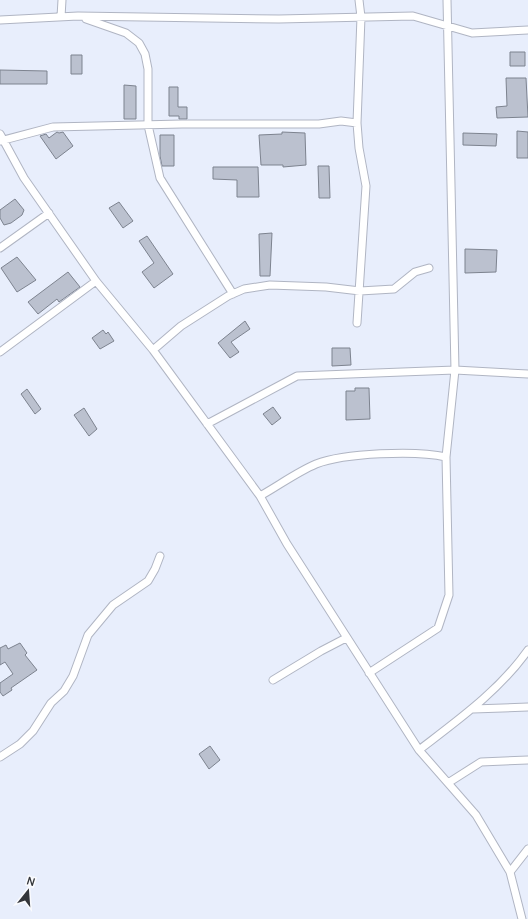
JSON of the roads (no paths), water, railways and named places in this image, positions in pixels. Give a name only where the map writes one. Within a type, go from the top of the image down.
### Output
[{"type":"street","points":[[61,17],[62,0]]},
{"type":"street","points":[[357,323],[366,186],[359,148],[357,123],[361,17],[359,0]]},
{"type":"street","points":[[369,673],[438,628],[449,595],[446,457],[455,370],[446,0]]},
{"type":"street","points":[[78,16],[126,33],[139,43],[148,69],[148,125],[160,178],[233,294]]},
{"type":"street","points":[[0,20],[78,16],[280,19],[413,16],[472,33],[528,30]]},
{"type":"street","points":[[357,123],[341,121],[319,124],[53,127],[1,139],[24,178],[96,281],[153,350],[260,496],[287,544],[419,750],[476,815],[510,872],[522,919]]},
{"type":"street","points":[[0,248],[49,213]]},
{"type":"street","points":[[153,350],[181,326],[233,294],[244,289],[270,285],[326,287],[360,291],[397,288],[415,272],[429,268]]},
{"type":"street","points":[[0,352],[96,281]]},
{"type":"street","points":[[207,424],[297,376],[455,370],[528,374]]},
{"type":"street","points":[[260,496],[316,464],[334,459],[387,453],[434,454],[446,457]]},
{"type":"street","points":[[0,757],[20,744],[33,731],[51,703],[64,691],[73,676],[91,630],[112,605],[148,580],[155,569],[160,556]]},
{"type":"street","points":[[273,680],[346,638]]},
{"type":"street","points":[[419,750],[472,709],[514,670],[528,650]]},
{"type":"street","points":[[472,709],[528,707]]},
{"type":"street","points":[[448,783],[481,762],[528,760]]},
{"type":"street","points":[[510,872],[528,849]]}]
